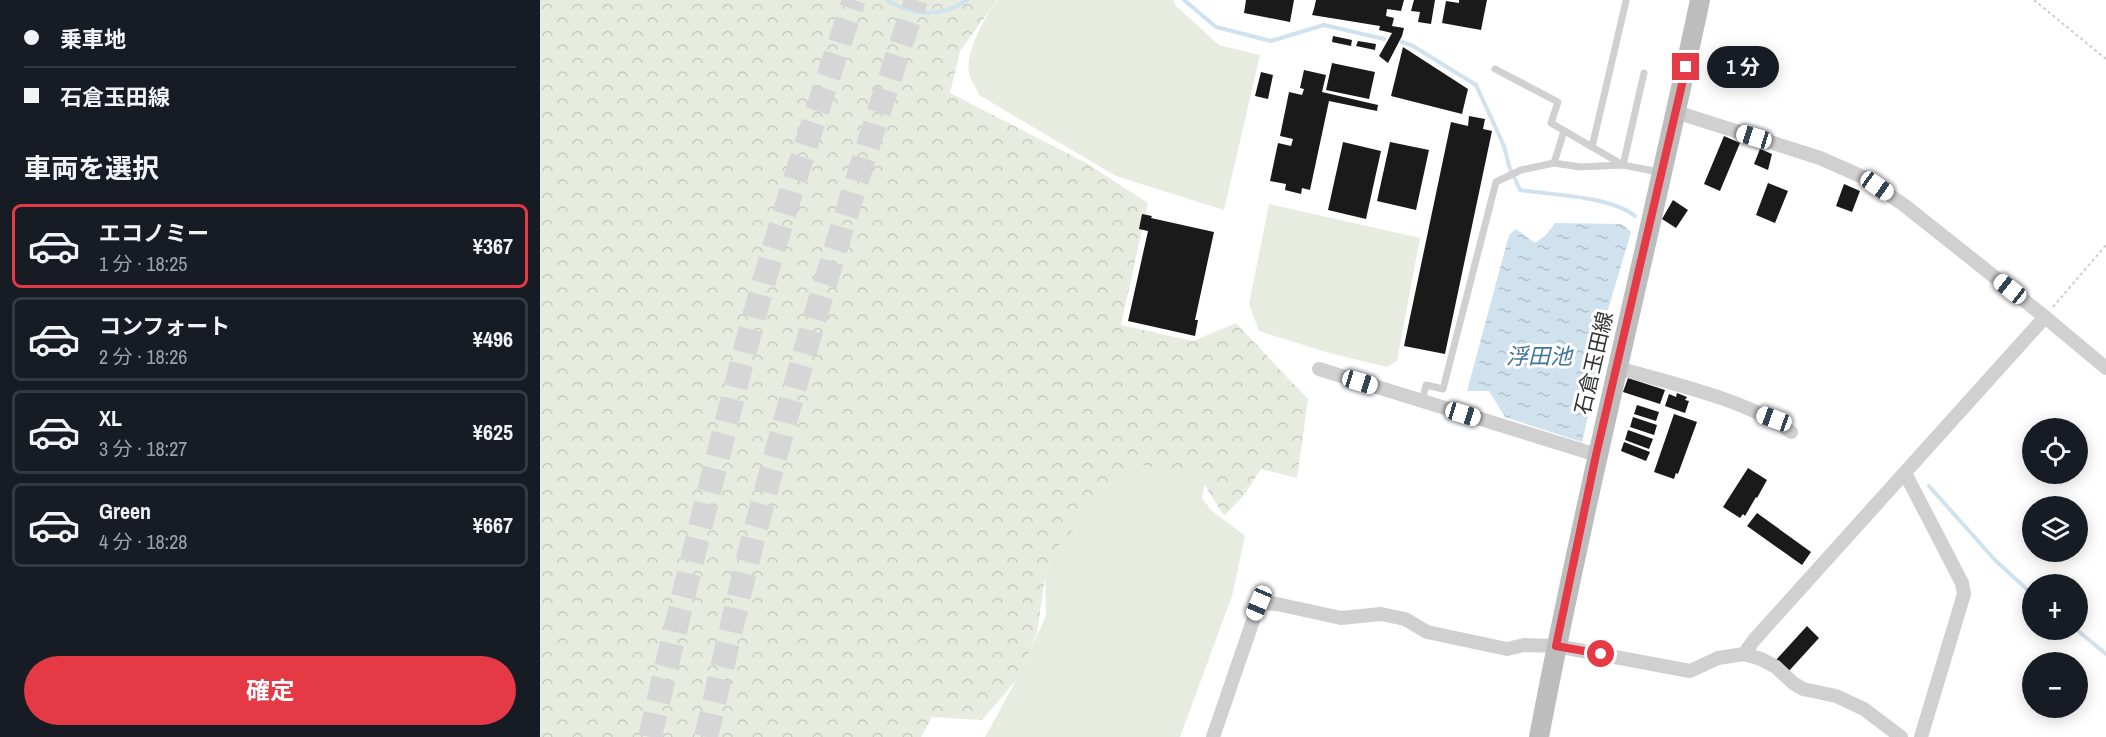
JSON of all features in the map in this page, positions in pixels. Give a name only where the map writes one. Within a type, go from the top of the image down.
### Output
[{"type":"main road","name":"石倉玉田線","points":[[1539,737],[1596,455],[1618,368],[1700,0]]},
{"type":"street","points":[[1676,112],[1820,158],[1863,177],[1904,205],[2045,316],[2106,368]]},
{"type":"street","points":[[1744,654],[1754,640],[2045,316]]},
{"type":"street","points":[[1618,368],[1712,396],[1774,419],[1791,432]]},
{"type":"street","points":[[1319,369],[1596,455]]},
{"type":"street","points":[[1905,472],[1962,583],[1964,594],[1921,737]]},
{"type":"street","points":[[1213,737],[1259,603],[1276,604],[1341,618],[1381,614],[1405,619],[1427,632],[1507,649],[1524,645],[1556,646],[1690,671],[1718,658],[1744,654],[1776,667],[1803,689],[1836,696],[1864,709],[1901,737]]},
{"type":"lane","points":[[1592,147],[1626,1]]},
{"type":"lane","points":[[1495,69],[1558,102],[1551,123],[1623,165]]},
{"type":"lane","points":[[1623,165],[1644,73]]},
{"type":"lane","points":[[1554,163],[1564,131]]},
{"type":"lane","points":[[1422,401],[1426,385],[1443,389],[1496,182],[1521,170],[1554,163],[1580,167],[1623,165],[1662,173]]},
{"type":"path","points":[[2034,0],[2106,59]]},
{"type":"path","points":[[2045,316],[2106,245]]},
{"type":"green space","points":[[540,0],[997,0],[960,51],[950,93],[1086,163],[1148,203],[1121,325],[1193,341],[1236,323],[1308,399],[1297,478],[1261,469],[1244,495],[1224,516],[1200,477],[1057,551],[1046,571],[1037,633],[1019,677],[982,720],[932,717],[921,737],[540,737]]},
{"type":"green space","points":[[998,0],[1173,0],[1175,5],[1219,45],[1260,55],[1224,210],[1116,176],[979,95],[969,73],[970,56],[982,24]]},
{"type":"green space","points":[[1269,204],[1420,238],[1397,361],[1387,367],[1329,353],[1259,331],[1249,304]]},
{"type":"green space","points":[[1135,464],[1206,476],[1202,498],[1211,510],[1245,536],[1232,596],[1180,737],[985,737],[1019,675],[1046,616],[1045,574],[1058,546]]},
{"type":"water","name":"浮田池","points":[[1555,223],[1622,224],[1631,232],[1604,323],[1603,352],[1582,442],[1505,417],[1489,391],[1467,391],[1509,235],[1516,229],[1535,243],[1546,235]]},
{"type":"building","points":[[1246,0],[1294,0],[1290,22],[1244,13]]},
{"type":"building","points":[[1316,0],[1404,0],[1401,11],[1387,9],[1386,16],[1394,18],[1392,26],[1404,28],[1388,63],[1379,56],[1392,33],[1379,30],[1380,26],[1312,15]]},
{"type":"building","points":[[1414,0],[1435,0],[1431,24],[1418,22],[1420,12],[1411,11]]},
{"type":"building","points":[[1459,0],[1487,0],[1481,30],[1442,23],[1446,1],[1459,3]]},
{"type":"building","points":[[1333,36],[1352,40],[1351,46],[1332,42]]},
{"type":"building","points":[[1358,41],[1376,44],[1375,50],[1356,46]]},
{"type":"building","points":[[1403,47],[1468,89],[1462,114],[1391,96]]},
{"type":"building","points":[[1332,63],[1375,72],[1369,99],[1326,90]]},
{"type":"building","points":[[1304,70],[1326,75],[1322,92],[1378,105],[1377,111],[1329,101],[1310,190],[1302,188],[1301,194],[1285,190],[1286,184],[1270,181],[1278,143],[1291,146],[1293,139],[1280,136],[1289,92],[1302,95],[1304,89],[1300,88]]},
{"type":"building","points":[[1261,72],[1273,75],[1268,99],[1255,96]]},
{"type":"building","points":[[1469,116],[1485,119],[1483,129],[1492,131],[1445,354],[1404,346],[1451,122],[1468,126]]},
{"type":"building","points":[[1724,136],[1740,143],[1720,191],[1704,184]]},
{"type":"building","points":[[1343,142],[1381,151],[1366,219],[1328,210]]},
{"type":"building","points":[[1390,142],[1429,150],[1416,210],[1377,201]]},
{"type":"building","points":[[1760,149],[1772,154],[1768,170],[1754,164]]},
{"type":"building","points":[[1768,183],[1788,191],[1775,223],[1756,215]]},
{"type":"building","points":[[1844,184],[1860,191],[1852,212],[1836,206]]},
{"type":"building","points":[[1673,200],[1688,210],[1676,228],[1662,219]]},
{"type":"building","points":[[1142,214],[1214,232],[1195,320],[1198,320],[1195,336],[1128,321],[1148,231],[1139,229]]},
{"type":"building","points":[[1628,378],[1665,390],[1660,404],[1623,392]]},
{"type":"building","points":[[1677,393],[1687,397],[1685,400],[1689,401],[1685,413],[1665,406],[1669,394],[1676,397]]},
{"type":"building","points":[[1637,405],[1659,412],[1656,421],[1634,414]]},
{"type":"building","points":[[1674,414],[1697,422],[1678,474],[1676,473],[1674,479],[1654,472]]},
{"type":"building","points":[[1633,417],[1657,425],[1654,435],[1630,427]]},
{"type":"building","points":[[1628,430],[1653,439],[1649,449],[1625,440]]},
{"type":"building","points":[[1624,442],[1650,452],[1646,461],[1621,451]]},
{"type":"building","points":[[1748,468],[1767,480],[1745,516],[1743,514],[1740,518],[1723,507]]},
{"type":"building","points":[[1757,513],[1811,552],[1802,565],[1747,526]]},
{"type":"building","points":[[1807,626],[1819,638],[1788,672],[1776,660]]},
{"type":"waterway","points":[[887,0],[907,9],[927,13],[947,10],[967,0]]},
{"type":"waterway","points":[[1184,0],[1216,27],[1271,41],[1324,25],[1384,39]]},
{"type":"waterway","points":[[1402,42],[1413,46],[1476,85],[1504,146],[1509,166],[1520,190],[1596,200],[1624,209],[1635,216]]},
{"type":"waterway","points":[[1929,486],[1995,560],[2022,585]]},
{"type":"waterway","points":[[2088,639],[2106,654]]},
{"type":"tunnel","points":[[650,737],[752,324],[788,202],[854,0]]},
{"type":"tunnel","points":[[706,737],[751,547],[788,409],[871,136],[916,0]]},
{"type":"route","points":[[1601,654],[1556,646],[1596,455],[1686,67]]}]
